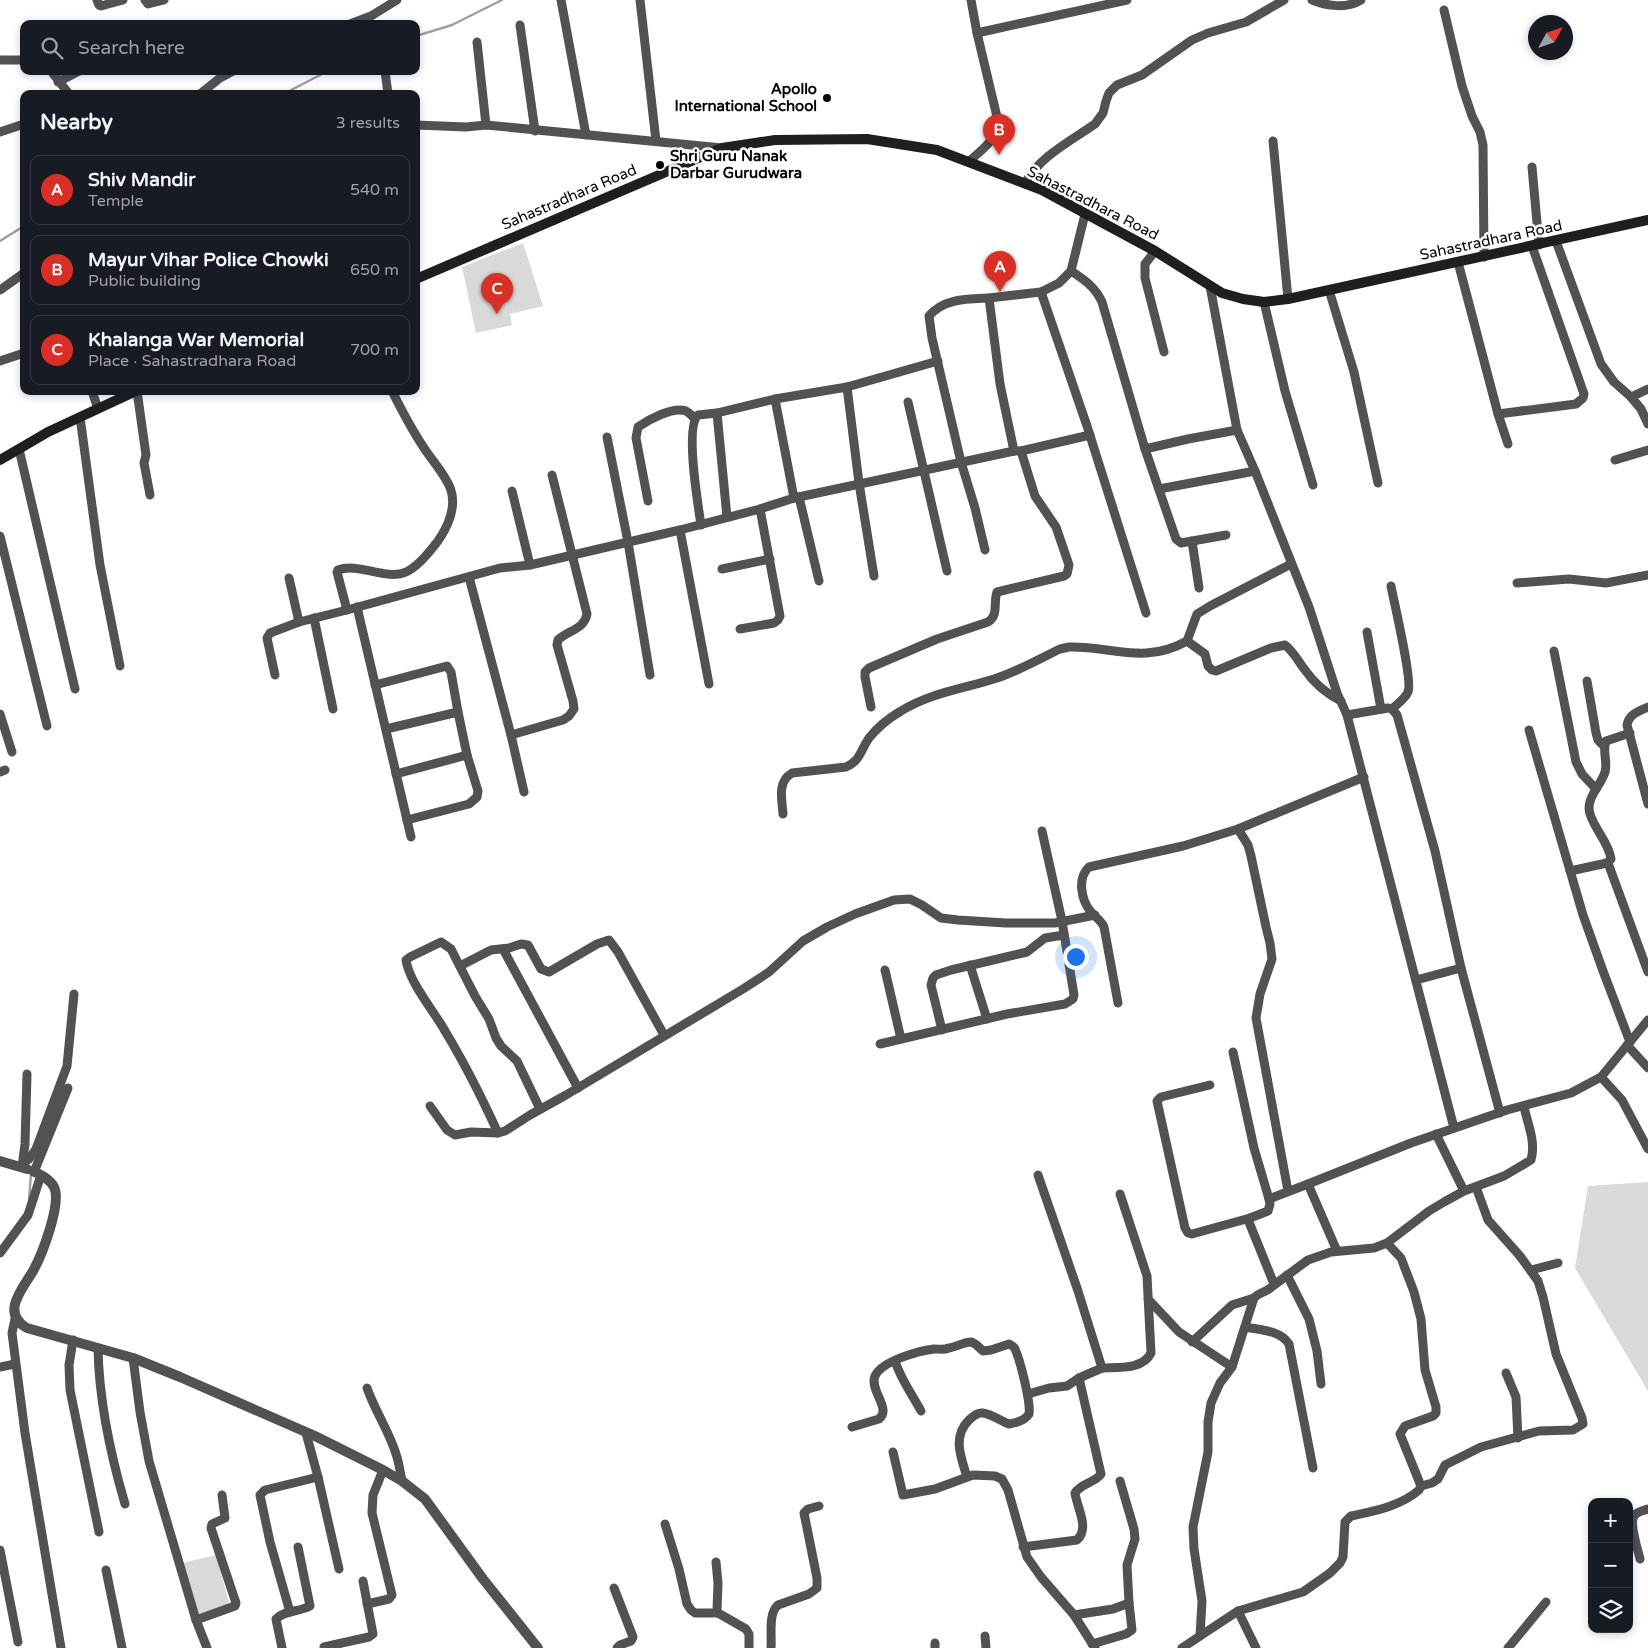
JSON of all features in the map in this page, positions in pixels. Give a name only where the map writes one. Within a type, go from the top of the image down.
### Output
[{"type":"main road","name":"Sahastradhara Road","points":[[420,277],[722,148],[774,140],[867,138],[937,150],[1042,190],[1155,251],[1222,293],[1264,302],[1288,299],[1648,220]]},
{"type":"main road","points":[[0,460],[48,432],[128,395]]},
{"type":"street","points":[[97,0],[101,6],[123,0]]},
{"type":"street","points":[[145,0],[148,4],[164,0]]},
{"type":"street","points":[[561,0],[586,135]]},
{"type":"street","points":[[640,0],[656,141]]},
{"type":"street","points":[[968,162],[994,137],[998,122],[977,33],[972,0]]},
{"type":"street","points":[[977,33],[1128,0]]},
{"type":"street","points":[[1025,184],[1030,174],[1038,165],[1095,124],[1100,118],[1109,93],[1117,85],[1142,75],[1192,40],[1208,33],[1246,22],[1284,0]]},
{"type":"street","points":[[1312,0],[1322,4],[1343,6],[1361,0]]},
{"type":"street","points":[[360,20],[371,16],[395,1]]},
{"type":"street","points":[[1444,10],[1462,86],[1472,116],[1480,132],[1483,145],[1484,257]]},
{"type":"street","points":[[520,25],[535,131]]},
{"type":"street","points":[[477,42],[486,125]]},
{"type":"street","points":[[0,60],[20,60]]},
{"type":"street","points":[[54,75],[65,90]]},
{"type":"street","points":[[58,82],[71,75]]},
{"type":"street","points":[[205,90],[226,75]]},
{"type":"street","points":[[386,75],[387,90]]},
{"type":"street","points":[[420,125],[466,127],[486,125],[722,148]]},
{"type":"street","points":[[0,132],[20,126]]},
{"type":"street","points":[[1273,140],[1288,299]]},
{"type":"street","points":[[1498,414],[1576,404],[1583,398],[1584,394],[1535,246],[1532,167]]},
{"type":"street","points":[[985,550],[961,462],[929,316],[935,308],[946,303],[1041,292],[1059,283],[1071,272],[1085,214]]},
{"type":"street","points":[[1556,241],[1600,364],[1614,382],[1641,409],[1648,424]]},
{"type":"street","points":[[1155,251],[1146,264],[1145,278],[1164,352]]},
{"type":"street","points":[[1458,262],[1498,414],[1508,444]]},
{"type":"street","points":[[1071,272],[1092,286],[1102,302],[1145,449],[1176,540],[1181,543],[1192,542],[1226,535]]},
{"type":"street","points":[[0,290],[20,276]]},
{"type":"street","points":[[1210,286],[1238,430],[1309,607],[1347,715],[1454,1128]]},
{"type":"street","points":[[1329,290],[1354,372],[1378,484]]},
{"type":"street","points":[[1041,292],[1090,436],[1146,614]]},
{"type":"street","points":[[871,706],[865,677],[865,672],[870,668],[936,639],[988,622],[994,618],[995,596],[997,592],[1067,574],[1069,564],[1061,538],[1052,519],[1035,496],[1018,451],[1000,384],[989,298]]},
{"type":"street","points":[[1264,302],[1285,391],[1313,485]]},
{"type":"street","points":[[0,361],[20,354]]},
{"type":"street","points":[[701,525],[693,465],[695,419],[698,415],[847,386],[938,362]]},
{"type":"street","points":[[847,386],[859,484],[874,576]]},
{"type":"street","points":[[1631,397],[1648,390]]},
{"type":"street","points":[[93,395],[98,409]]},
{"type":"street","points":[[137,395],[146,455],[144,463],[150,494]]},
{"type":"street","points":[[347,610],[336,572],[338,570],[351,567],[385,574],[405,572],[427,555],[440,540],[451,516],[454,504],[445,478],[410,424],[394,395]]},
{"type":"street","points":[[775,400],[797,497],[819,581]]},
{"type":"street","points":[[908,402],[947,571]]},
{"type":"street","points":[[648,501],[636,438],[638,427],[664,414],[678,410],[689,413],[695,419]]},
{"type":"street","points":[[717,412],[727,517]]},
{"type":"street","points":[[80,417],[100,566],[120,666]]},
{"type":"street","points":[[1145,449],[1238,430]]},
{"type":"street","points":[[276,675],[267,638],[270,633],[299,622],[500,568],[530,565],[701,525],[797,497],[1090,436]]},
{"type":"street","points":[[607,437],[628,542],[650,675]]},
{"type":"street","points":[[19,449],[75,690]]},
{"type":"street","points":[[1615,460],[1648,450]]},
{"type":"street","points":[[1159,489],[1255,471]]},
{"type":"street","points":[[511,735],[563,720],[574,709],[557,645],[561,637],[581,626],[586,620],[587,614],[552,475]]},
{"type":"street","points":[[512,491],[530,565]]},
{"type":"street","points":[[740,629],[774,623],[780,616],[760,509]]},
{"type":"street","points":[[680,530],[708,684]]},
{"type":"street","points":[[0,536],[47,726]]},
{"type":"street","points":[[1192,542],[1199,588]]},
{"type":"street","points":[[722,569],[770,560]]},
{"type":"street","points":[[783,814],[781,789],[786,777],[792,773],[846,767],[853,764],[858,759],[870,737],[879,728],[901,711],[932,695],[996,679],[1060,649],[1069,647],[1128,654],[1152,653],[1178,647],[1187,641],[1197,614],[1223,598],[1291,564]]},
{"type":"street","points":[[1517,582],[1569,578],[1606,582],[1648,575]]},
{"type":"street","points":[[469,577],[511,735],[524,792]]},
{"type":"street","points":[[289,578],[299,622]]},
{"type":"street","points":[[1347,715],[1392,709],[1409,691],[1408,673],[1391,586]]},
{"type":"street","points":[[357,607],[411,837]]},
{"type":"street","points":[[314,618],[333,709]]},
{"type":"street","points":[[1366,632],[1381,709]]},
{"type":"street","points":[[1187,641],[1206,654],[1208,666],[1216,671],[1271,648],[1285,645],[1292,651],[1306,672],[1328,694],[1341,701]]},
{"type":"street","points":[[1554,651],[1576,762],[1582,774],[1596,789]]},
{"type":"street","points":[[375,685],[447,666],[451,672],[467,754],[478,791],[477,797],[469,804],[406,820]]},
{"type":"street","points":[[1587,681],[1596,733],[1598,740],[1604,746]]},
{"type":"street","points":[[1648,707],[1634,714],[1628,720],[1627,725],[1648,804]]},
{"type":"street","points":[[1392,709],[1396,712],[1399,721],[1435,851],[1460,968],[1500,1113]]},
{"type":"street","points":[[386,729],[458,712]]},
{"type":"street","points":[[0,714],[12,752]]},
{"type":"street","points":[[1530,730],[1570,870],[1628,1043],[1648,1068]]},
{"type":"street","points":[[1630,732],[1606,741],[1604,746],[1606,769],[1589,804],[1589,812],[1594,826],[1610,854],[1611,859],[1608,863],[1648,972]]},
{"type":"street","points":[[396,774],[467,754]]},
{"type":"street","points":[[1118,1003],[1104,927],[1099,918],[1088,908],[1083,896],[1083,874],[1089,867],[1183,846],[1238,829],[1364,777]]},
{"type":"street","points":[[1238,829],[1248,845],[1270,943],[1272,959],[1260,994],[1256,1018],[1288,1191]]},
{"type":"street","points":[[880,1044],[987,1019],[1065,1004],[1073,999],[1074,995],[1062,921],[1042,831]]},
{"type":"street","points":[[1570,870],[1608,863]]},
{"type":"street","points":[[430,1106],[447,1130],[455,1135],[472,1132],[498,1134],[578,1088],[769,972],[798,946],[819,932],[855,914],[894,900],[910,899],[941,918],[1006,924],[1055,923],[1095,915]]},
{"type":"street","points":[[942,1030],[931,985],[936,975],[1027,952],[1045,938],[1064,935]]},
{"type":"street","points":[[460,966],[491,950],[521,944],[528,945],[541,969],[549,972],[597,944],[609,940],[618,952],[664,1035]]},
{"type":"street","points":[[498,1134],[455,1047],[407,968],[406,960],[410,956],[441,942],[451,949],[489,1019],[496,1038],[501,1046],[517,1061],[540,1109]]},
{"type":"street","points":[[503,949],[578,1088]]},
{"type":"street","points":[[970,965],[987,1019]]},
{"type":"street","points":[[1416,980],[1460,968]]},
{"type":"street","points":[[885,970],[901,1039]]},
{"type":"street","points":[[30,1170],[29,1159],[36,1149],[63,1078],[68,1059],[74,994]]},
{"type":"street","points":[[1269,1199],[1436,1134],[1571,1093],[1601,1077],[1628,1043],[1644,1031],[1648,1020]]},
{"type":"street","points":[[1210,1085],[1161,1096],[1157,1100],[1185,1228],[1188,1233],[1192,1234],[1250,1218],[1268,1210],[1270,1204],[1254,1148],[1233,1052]]},
{"type":"street","points":[[0,1253],[28,1215],[30,1170],[27,1074]]},
{"type":"street","points":[[1601,1077],[1622,1100],[1648,1149]]},
{"type":"street","points":[[30,1170],[68,1088]]},
{"type":"street","points":[[1192,1342],[1232,1305],[1254,1298],[1274,1286],[1308,1260],[1330,1252],[1374,1248],[1387,1243],[1428,1211],[1464,1191],[1504,1176],[1531,1160],[1534,1150],[1533,1141],[1524,1107]]},
{"type":"street","points":[[1436,1134],[1464,1191]]},
{"type":"street","points":[[0,1160],[30,1170],[53,1185],[56,1193],[45,1243],[36,1264],[16,1296],[14,1306],[16,1319],[12,1330],[25,1433],[61,1648]]},
{"type":"street","points":[[1038,1175],[1102,1368]]},
{"type":"street","points":[[1308,1184],[1337,1251]]},
{"type":"street","points":[[1182,1648],[1238,1611],[1303,1592],[1316,1584],[1340,1563],[1343,1557],[1345,1522],[1351,1516],[1382,1509],[1398,1503],[1416,1493],[1421,1486],[1438,1479],[1446,1465],[1481,1447],[1539,1432],[1573,1430],[1583,1424],[1556,1354],[1538,1281],[1531,1270],[1488,1220],[1476,1187]]},
{"type":"street","points":[[1028,1394],[1049,1388],[1067,1386],[1079,1378],[1102,1368],[1128,1367],[1137,1365],[1149,1358],[1151,1353],[1147,1276],[1120,1194]]},
{"type":"street","points":[[1250,1218],[1249,1222],[1274,1286]]},
{"type":"street","points":[[1387,1243],[1401,1258],[1414,1292],[1421,1319],[1425,1370],[1436,1407],[1436,1413],[1433,1416],[1406,1426],[1400,1434],[1421,1486]]},
{"type":"street","points":[[1531,1270],[1558,1264]]},
{"type":"street","points":[[1287,1275],[1303,1303],[1309,1319],[1317,1351],[1321,1384]]},
{"type":"street","points":[[1200,1636],[1202,1601],[1194,1549],[1193,1527],[1208,1452],[1210,1403],[1220,1383],[1232,1367],[1254,1298]]},
{"type":"street","points":[[1148,1299],[1179,1332],[1232,1367]]},
{"type":"street","points":[[16,1319],[27,1328],[133,1358],[189,1381],[306,1433],[402,1481],[417,1492],[431,1507],[483,1579],[538,1648]]},
{"type":"street","points":[[1245,1327],[1278,1334],[1285,1337],[1289,1344],[1314,1468]]},
{"type":"street","points":[[73,1340],[70,1390],[99,1532]]},
{"type":"street","points":[[852,1427],[882,1416],[883,1411],[874,1384],[878,1372],[885,1366],[913,1354],[934,1349],[947,1349],[969,1342],[975,1343],[984,1351],[1008,1344],[1015,1349],[1028,1394],[1030,1410],[1027,1417],[1023,1420],[1009,1424],[983,1413],[977,1414],[965,1424],[961,1432],[959,1445],[967,1477]]},
{"type":"street","points":[[98,1348],[99,1380],[110,1447],[125,1504]]},
{"type":"street","points":[[133,1358],[149,1461],[196,1620],[207,1648]]},
{"type":"street","points":[[895,1361],[904,1384],[921,1411]]},
{"type":"street","points":[[0,1367],[15,1364]]},
{"type":"street","points":[[1506,1373],[1516,1397],[1518,1438]]},
{"type":"street","points":[[1023,1547],[1077,1540],[1082,1535],[1084,1528],[1075,1493],[1078,1489],[1099,1478],[1101,1474],[1079,1378]]},
{"type":"street","points":[[367,1388],[374,1407],[394,1446],[402,1481]]},
{"type":"street","points":[[306,1433],[339,1569]]},
{"type":"street","points":[[893,1452],[903,1495],[935,1489],[967,1477],[995,1476],[1002,1479],[1008,1490],[1027,1557],[1041,1577],[1074,1615],[1094,1646],[1132,1630],[1127,1565],[1135,1539],[1134,1529],[1120,1481]]},
{"type":"street","points":[[368,1604],[389,1599],[392,1595],[372,1513],[373,1494],[383,1470]]},
{"type":"street","points":[[290,1612],[270,1542],[260,1495],[265,1490],[318,1478]]},
{"type":"street","points":[[196,1620],[235,1606],[236,1603],[211,1528],[212,1524],[225,1518],[226,1512],[222,1495]]},
{"type":"street","points":[[771,1648],[772,1614],[774,1608],[809,1594],[816,1588],[817,1578],[804,1513],[808,1509],[819,1506]]},
{"type":"street","points":[[1640,1559],[1632,1522],[1638,1512],[1648,1509]]},
{"type":"street","points":[[665,1524],[689,1608],[695,1613],[718,1613],[746,1629],[749,1634],[749,1648]]},
{"type":"street","points":[[282,1648],[276,1619],[280,1615],[310,1606],[298,1547]]},
{"type":"street","points":[[0,1550],[5,1597],[18,1642]]},
{"type":"street","points":[[716,1562],[718,1583],[716,1608],[718,1613]]},
{"type":"street","points":[[106,1570],[122,1648]]},
{"type":"street","points":[[324,1647],[371,1636],[373,1631],[363,1581]]},
{"type":"street","points":[[614,1588],[633,1637],[617,1648]]},
{"type":"street","points":[[1508,1648],[1546,1602]]},
{"type":"street","points":[[1074,1615],[1113,1609],[1129,1604]]},
{"type":"street","points":[[1238,1611],[1256,1648]]},
{"type":"street","points":[[985,1636],[986,1648]]},
{"type":"shaded area","points":[[523,243],[543,306],[510,314],[512,325],[476,333],[462,267]]},
{"type":"shaded area","points":[[1648,1182],[1648,1391],[1575,1268],[1588,1186]]},
{"type":"shaded area","points":[[216,1555],[229,1603],[227,1606],[197,1616],[182,1563]]},
{"type":"waterway","points":[[420,35],[452,25],[502,0]]},
{"type":"waterway","points":[[291,90],[320,75]]},
{"type":"waterway","points":[[0,241],[20,228]]},
{"type":"waterway","points":[[29,1200],[31,1174]]},
{"type":"place","name":"Apollo International School","points":[[827,98]]},
{"type":"place","name":"Mayur Vihar Police Chowki","points":[[999,155]]},
{"type":"place","name":"Shri Guru Nanak Darbar Gurudwara","points":[[660,165]]},
{"type":"place","name":"Shiv Mandir","points":[[1000,292]]},
{"type":"place","name":"Khalanga War Memorial","points":[[497,314]]}]
